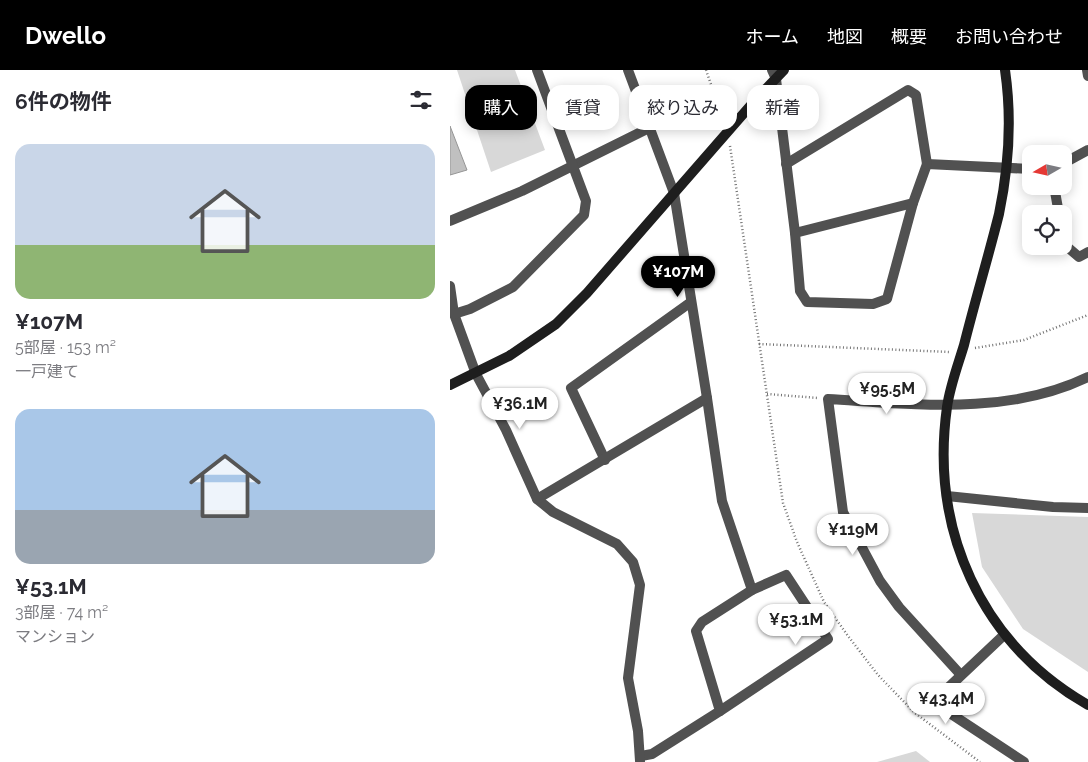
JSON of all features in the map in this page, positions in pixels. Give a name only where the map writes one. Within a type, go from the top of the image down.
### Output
[{"type":"street","points":[[454,314],[513,288],[584,214],[586,201],[537,70]]},
{"type":"street","points":[[628,70],[633,85]]},
{"type":"street","points":[[450,386],[476,374],[530,343],[556,324],[587,294],[728,133],[774,74],[784,70]]},
{"type":"street","points":[[1005,70],[1009,105],[1007,166],[999,214],[947,406],[944,474],[955,539],[963,561],[974,586],[1004,635],[1036,668],[1065,692],[1088,705]]},
{"type":"street","points":[[1087,70],[1088,76]]},
{"type":"street","points":[[774,74],[795,233],[800,292],[807,302],[873,304],[887,299],[913,203],[927,164],[916,94],[908,90],[786,164]]},
{"type":"street","points":[[450,221],[522,192],[645,130]]},
{"type":"street","points":[[650,130],[674,193],[722,502],[752,590]]},
{"type":"street","points":[[1072,159],[1088,150]]},
{"type":"street","points":[[927,164],[1022,168]]},
{"type":"street","points":[[795,233],[913,203]]},
{"type":"street","points":[[1072,251],[1079,257],[1088,252]]},
{"type":"street","points":[[450,286],[454,314],[476,374],[506,430],[537,500],[553,512],[616,544],[633,562],[640,585],[628,678],[640,759],[652,754],[720,711],[828,639],[786,575],[752,590],[702,622],[696,631],[720,711]]},
{"type":"street","points":[[605,460],[571,388],[691,302]]},
{"type":"street","points":[[960,674],[899,607],[885,588],[843,512],[828,399],[947,406],[1018,399],[1068,387],[1088,377]]},
{"type":"street","points":[[537,500],[707,398]]},
{"type":"street","points":[[947,496],[1053,507],[1088,508]]},
{"type":"street","points":[[1004,635],[960,674],[933,702],[1024,762]]},
{"type":"path","points":[[706,70],[728,133],[783,503],[824,602],[878,675],[915,713],[980,762]]},
{"type":"path","points":[[759,344],[932,351],[962,350],[1024,340],[1088,315]]},
{"type":"path","points":[[767,394],[828,399]]},
{"type":"shaded area","points":[[457,70],[515,70],[521,85],[465,85],[465,94]]},
{"type":"shaded area","points":[[537,129],[545,150],[491,172],[477,130]]},
{"type":"shaded area","points":[[972,513],[1088,517],[1088,672],[1023,629],[982,567]]},
{"type":"shaded area","points":[[916,751],[930,762],[877,762]]},
{"type":"building","points":[[450,126],[467,170],[450,175]]}]
